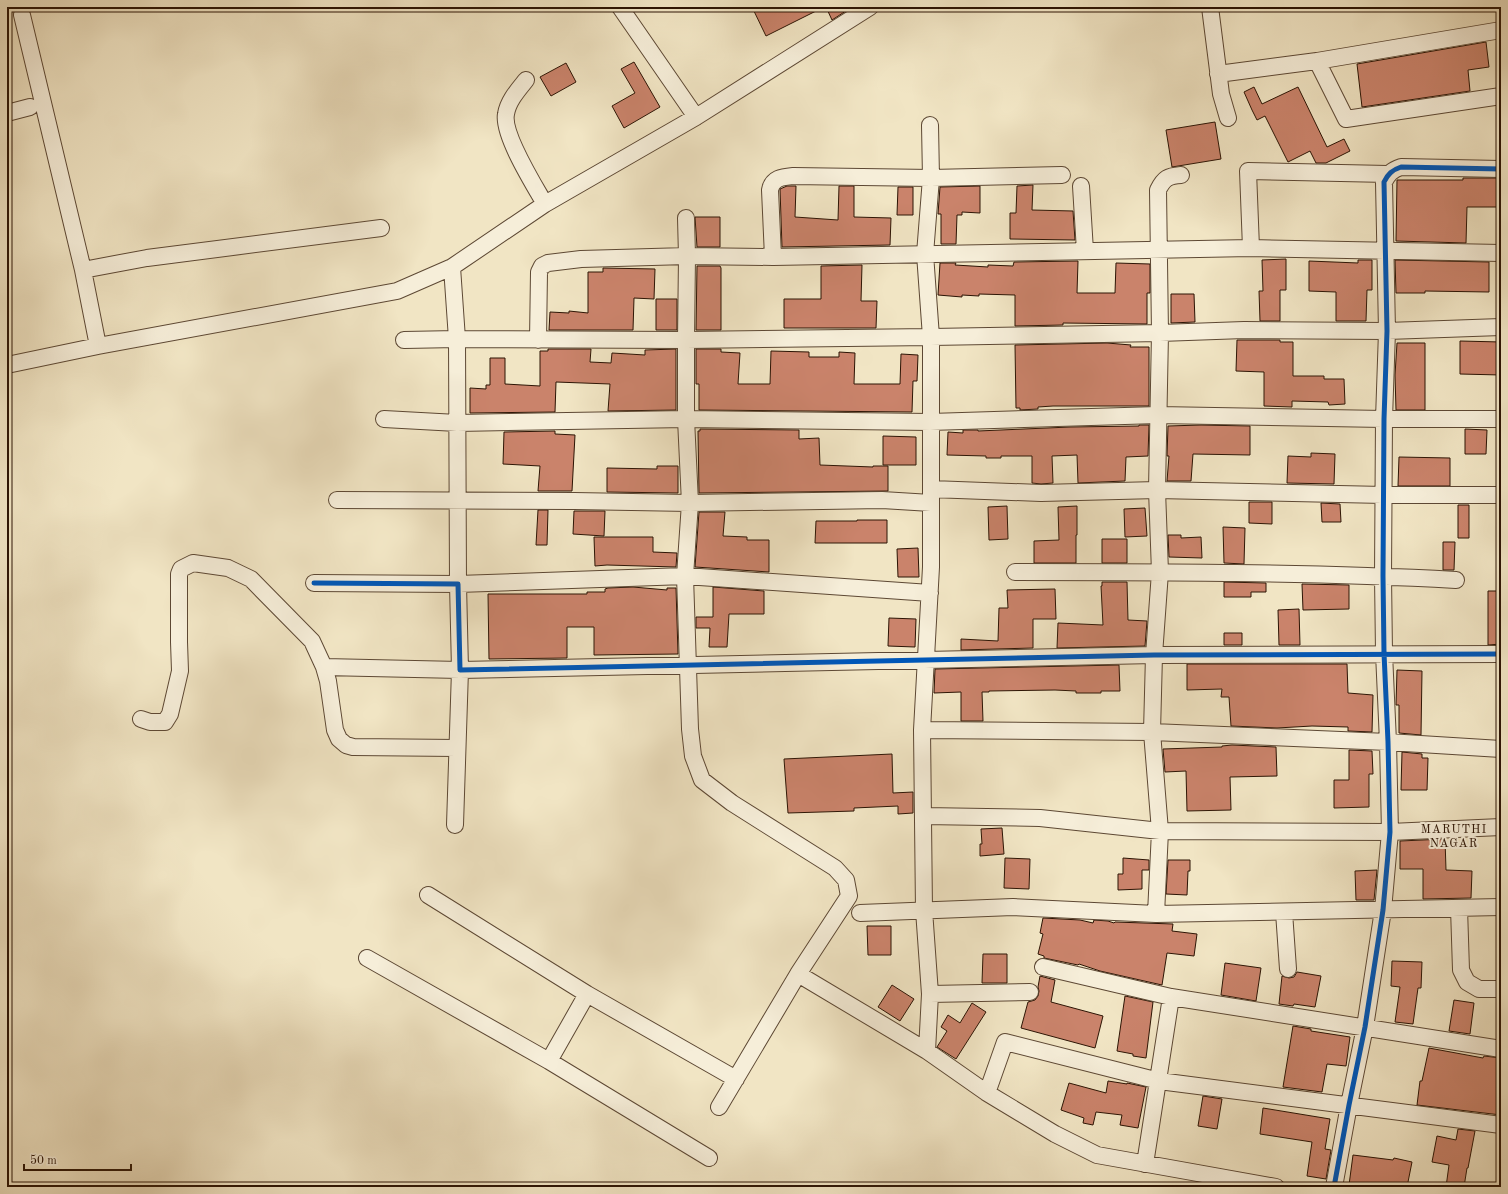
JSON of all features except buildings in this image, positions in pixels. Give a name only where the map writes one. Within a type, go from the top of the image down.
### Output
[{"type":"street","points":[[620,7],[696,117]]},
{"type":"street","points":[[7,365],[98,346],[397,291],[452,267],[544,204],[696,117],[870,7]]},
{"type":"street","points":[[1210,7],[1220,94],[1228,118]]},
{"type":"street","points":[[22,15],[83,270],[98,346]]},
{"type":"street","points":[[1218,74],[1317,61],[1501,30]]},
{"type":"street","points":[[1317,61],[1346,119],[1501,96]]},
{"type":"street","points":[[526,80],[514,94],[506,114],[506,126],[513,145],[544,204]]},
{"type":"street","points":[[7,113],[30,107]]},
{"type":"street","points":[[927,1051],[930,994],[924,910],[922,730],[930,593],[930,422],[932,337],[925,254],[931,178],[930,125]]},
{"type":"street","points":[[1334,1187],[1365,1027],[1383,910],[1390,832],[1383,576],[1384,419],[1387,331],[1384,182],[1388,174],[1393,169],[1401,166],[1501,169]]},
{"type":"street","points":[[1251,248],[1248,171],[1388,174]]},
{"type":"street","points":[[773,257],[770,190],[772,183],[776,180],[793,176],[931,178],[1062,175]]},
{"type":"street","points":[[1156,914],[1160,831],[1152,732],[1154,655],[1160,572],[1158,490],[1160,333],[1158,190],[1163,181],[1171,176],[1181,176]]},
{"type":"street","points":[[1081,186],[1085,251]]},
{"type":"street","points":[[686,218],[686,419],[690,503],[685,576],[690,729],[693,756],[702,780],[732,803],[835,868],[846,880],[849,896],[798,974],[720,1107]]},
{"type":"street","points":[[83,270],[147,258],[381,228]]},
{"type":"street","points":[[538,340],[539,272],[542,266],[548,263],[581,259],[687,256],[773,257],[1251,248],[1501,253]]},
{"type":"street","points":[[452,267],[457,339],[457,501],[460,670],[455,825]]},
{"type":"street","points":[[404,340],[686,340],[1160,333],[1244,330],[1387,331],[1501,327]]},
{"type":"street","points":[[384,419],[457,423],[686,419],[930,422],[1158,415],[1384,419],[1501,419]]},
{"type":"street","points":[[337,500],[690,503],[882,500],[931,496],[1158,490],[1501,495]]},
{"type":"street","points":[[141,718],[150,722],[165,722],[170,714],[180,671],[179,574],[181,569],[193,563],[228,568],[251,579],[312,641],[324,667],[328,681],[335,730],[339,739],[346,745],[353,747],[457,748]]},
{"type":"street","points":[[1015,572],[1160,572],[1383,576],[1456,580]]},
{"type":"street","points":[[314,583],[458,584],[685,576],[930,593]]},
{"type":"street","points":[[324,667],[460,670],[1154,655],[1384,653],[1501,654]]},
{"type":"street","points":[[922,730],[1152,732],[1388,742],[1501,749]]},
{"type":"street","points":[[924,816],[1040,818],[1160,831],[1390,832],[1501,827]]},
{"type":"street","points":[[428,895],[587,994],[736,1079]]},
{"type":"street","points":[[860,913],[1013,907],[1156,914],[1501,907]]},
{"type":"street","points":[[1459,908],[1461,970],[1467,982],[1479,989],[1501,989]]},
{"type":"street","points":[[1284,912],[1288,969]]},
{"type":"street","points":[[367,958],[549,1061],[709,1158]]},
{"type":"street","points":[[1043,967],[1171,997],[1501,1048]]},
{"type":"street","points":[[798,974],[927,1051],[987,1093],[1055,1134],[1097,1155],[1276,1187]]},
{"type":"street","points":[[930,994],[1030,992]]},
{"type":"street","points":[[549,1061],[587,994]]},
{"type":"street","points":[[1145,1164],[1171,997]]},
{"type":"street","points":[[987,1093],[1005,1042],[1159,1080],[1501,1125]]},
{"type":"cycle path","points":[[1334,1187],[1365,1027],[1383,910],[1390,832],[1383,576],[1384,419],[1387,331],[1384,182],[1395,169],[1401,167],[1501,169]]},
{"type":"cycle path","points":[[314,583],[458,584],[460,670],[1154,655],[1501,654]]},
{"type":"district","name":"MARUTHI NAGAR","points":[[1454,837]]}]
